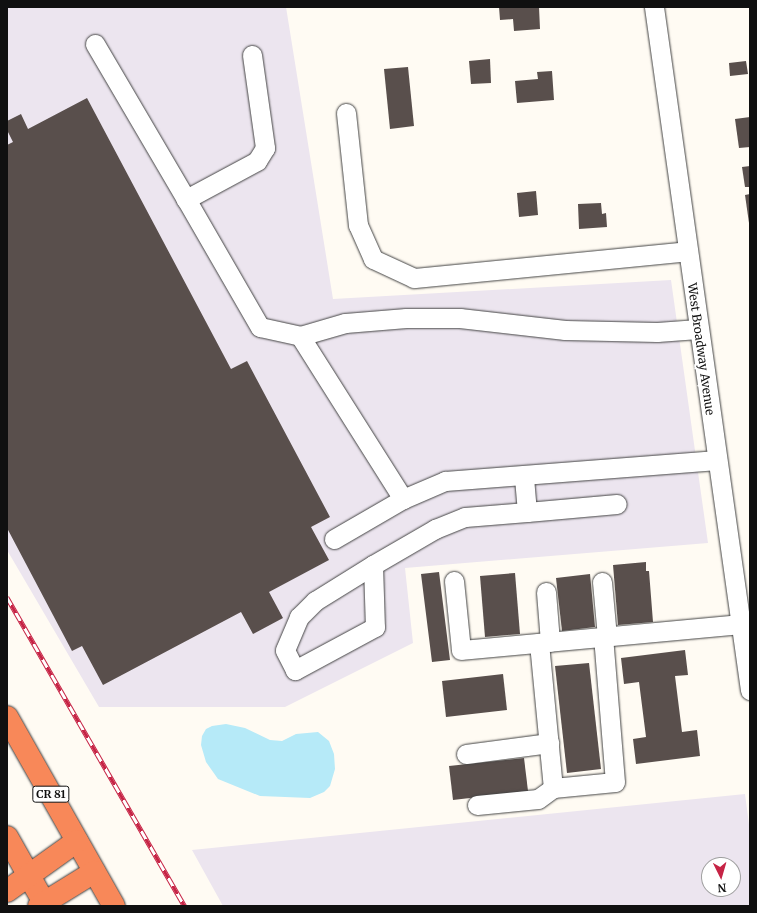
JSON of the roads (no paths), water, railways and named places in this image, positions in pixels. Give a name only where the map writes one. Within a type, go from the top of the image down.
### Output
[{"type":"highway","name":"CR 81","points":[[7,717],[114,906]]},
{"type":"highway","points":[[7,837],[43,905],[94,872]]},
{"type":"highway","points":[[7,891],[77,841]]},
{"type":"street","name":"West Broadway Avenue","points":[[654,7],[698,329],[750,690]]},
{"type":"street","points":[[95,44],[260,327],[301,336],[345,323],[406,318],[460,318],[566,330],[656,332],[698,329]]},
{"type":"street","points":[[186,199],[257,161],[265,148],[252,55]]},
{"type":"street","points":[[346,113],[358,225],[373,258],[414,278],[688,252]]},
{"type":"street","points":[[301,336],[403,499]]},
{"type":"street","points":[[334,539],[403,499],[445,481],[717,460]]},
{"type":"street","points":[[524,475],[527,512]]},
{"type":"street","points":[[373,565],[374,627],[295,670],[285,650],[299,617],[315,601],[373,565],[435,529],[465,517],[617,504]]},
{"type":"street","points":[[454,581],[461,650],[740,624]]},
{"type":"street","points":[[477,805],[538,799],[553,788],[616,782],[602,582]]},
{"type":"street","points":[[546,592],[544,642],[549,743],[553,788]]},
{"type":"street","points":[[466,754],[549,743]]},
{"type":"water","points":[[226,724],[245,728],[270,740],[282,741],[296,734],[318,732],[329,741],[334,754],[335,769],[330,786],[324,792],[310,798],[260,796],[218,779],[206,762],[201,745],[202,736],[206,729],[212,726]]},
{"type":"railway","points":[[7,597],[185,906]]}]
